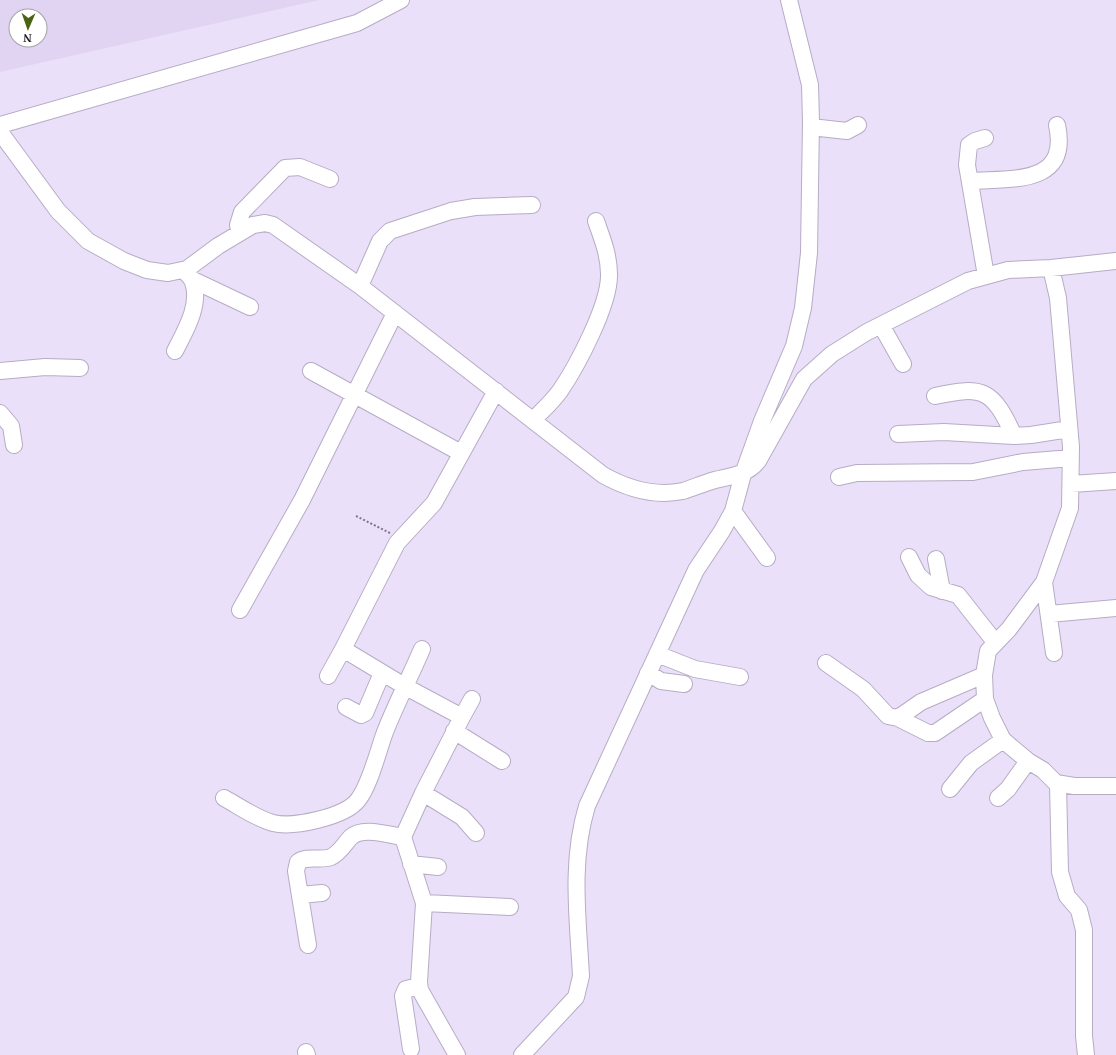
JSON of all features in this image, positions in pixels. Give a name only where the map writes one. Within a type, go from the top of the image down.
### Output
[{"type":"street","points":[[0,125],[357,23],[401,0]]},
{"type":"street","points":[[767,558],[733,511],[728,477],[762,421],[794,346],[802,308],[809,253],[811,127],[810,84],[789,0]]},
{"type":"street","points":[[811,127],[847,131],[858,125]]},
{"type":"street","points":[[970,181],[1039,174],[1053,164],[1058,150],[1059,137],[1057,125]]},
{"type":"street","points":[[0,132],[58,211],[88,241],[147,270],[188,275],[250,307]]},
{"type":"street","points":[[985,138],[974,141],[969,145],[967,165],[986,276]]},
{"type":"street","points":[[240,234],[238,225],[242,212],[286,168],[300,167],[330,179]]},
{"type":"street","points":[[360,286],[380,241],[390,231],[462,209],[532,205]]},
{"type":"street","points":[[533,420],[559,392],[570,375],[599,316],[606,294],[610,274],[606,248],[596,221]]},
{"type":"street","points":[[188,275],[240,234],[256,224],[265,223],[273,226],[395,312],[604,475],[629,488],[653,493],[673,493],[728,477],[758,461],[804,379],[832,354],[881,325],[968,280],[1008,270],[1051,268],[1116,261]]},
{"type":"street","points":[[1051,268],[1058,298],[1069,429],[1071,458],[1070,508],[1044,582],[1009,629],[988,651],[984,675],[985,699],[992,718],[1004,740],[1028,761],[1043,770],[1058,784],[1116,786]]},
{"type":"street","points":[[175,351],[186,328],[196,296],[188,275]]},
{"type":"street","points":[[240,610],[302,500],[353,394],[395,312]]},
{"type":"street","points":[[881,325],[903,364]]},
{"type":"street","points":[[0,370],[45,367],[80,368]]},
{"type":"street","points":[[312,371],[461,453]]},
{"type":"street","points":[[935,396],[968,390],[981,393],[992,400],[1001,409],[1014,436]]},
{"type":"street","points":[[328,676],[400,538],[434,503],[496,391]]},
{"type":"street","points":[[0,412],[11,426],[14,444]]},
{"type":"street","points":[[898,434],[944,432],[1014,436],[1069,429]]},
{"type":"street","points":[[839,477],[857,473],[973,472],[1023,462],[1071,458]]},
{"type":"street","points":[[1071,484],[1116,481]]},
{"type":"street","points":[[522,1055],[576,997],[580,987],[581,976],[576,874],[578,839],[593,789],[696,570],[722,531],[733,511]]},
{"type":"street","points":[[909,556],[918,575],[931,587],[958,595],[995,642]]},
{"type":"street","points":[[936,559],[942,591]]},
{"type":"street","points":[[1044,582],[1054,653]]},
{"type":"street","points":[[1049,614],[1116,608]]},
{"type":"street","points":[[343,649],[406,687],[458,724],[502,761]]},
{"type":"street","points":[[224,798],[263,820],[278,824],[295,823],[346,811],[353,806],[361,796],[386,732],[422,649]]},
{"type":"street","points":[[657,654],[694,669],[740,677]]},
{"type":"street","points":[[826,663],[863,689],[888,716],[898,718],[928,733],[935,733],[985,699]]},
{"type":"street","points":[[346,707],[361,715],[365,713],[382,673]]},
{"type":"street","points":[[648,674],[661,681],[684,684]]},
{"type":"street","points":[[898,718],[922,702],[984,675]]},
{"type":"street","points":[[457,1055],[423,998],[419,986],[424,904],[403,837],[423,793],[472,699]]},
{"type":"street","points":[[950,789],[971,763],[1004,740]]},
{"type":"street","points":[[998,798],[1008,789],[1028,761]]},
{"type":"street","points":[[1058,784],[1060,872],[1067,896],[1079,910],[1084,930],[1084,1036],[1086,1055]]},
{"type":"street","points":[[423,793],[462,817],[476,833]]},
{"type":"street","points":[[308,945],[296,870],[297,864],[300,860],[333,856],[351,837],[359,832],[403,837]]},
{"type":"street","points":[[411,864],[438,867]]},
{"type":"street","points":[[300,896],[322,893]]},
{"type":"street","points":[[424,904],[510,907]]},
{"type":"street","points":[[411,1049],[403,996],[406,989],[419,986]]},
{"type":"path","points":[[356,516],[400,538]]},
{"type":"shaded area","points":[[0,0],[319,0],[0,72]]}]
